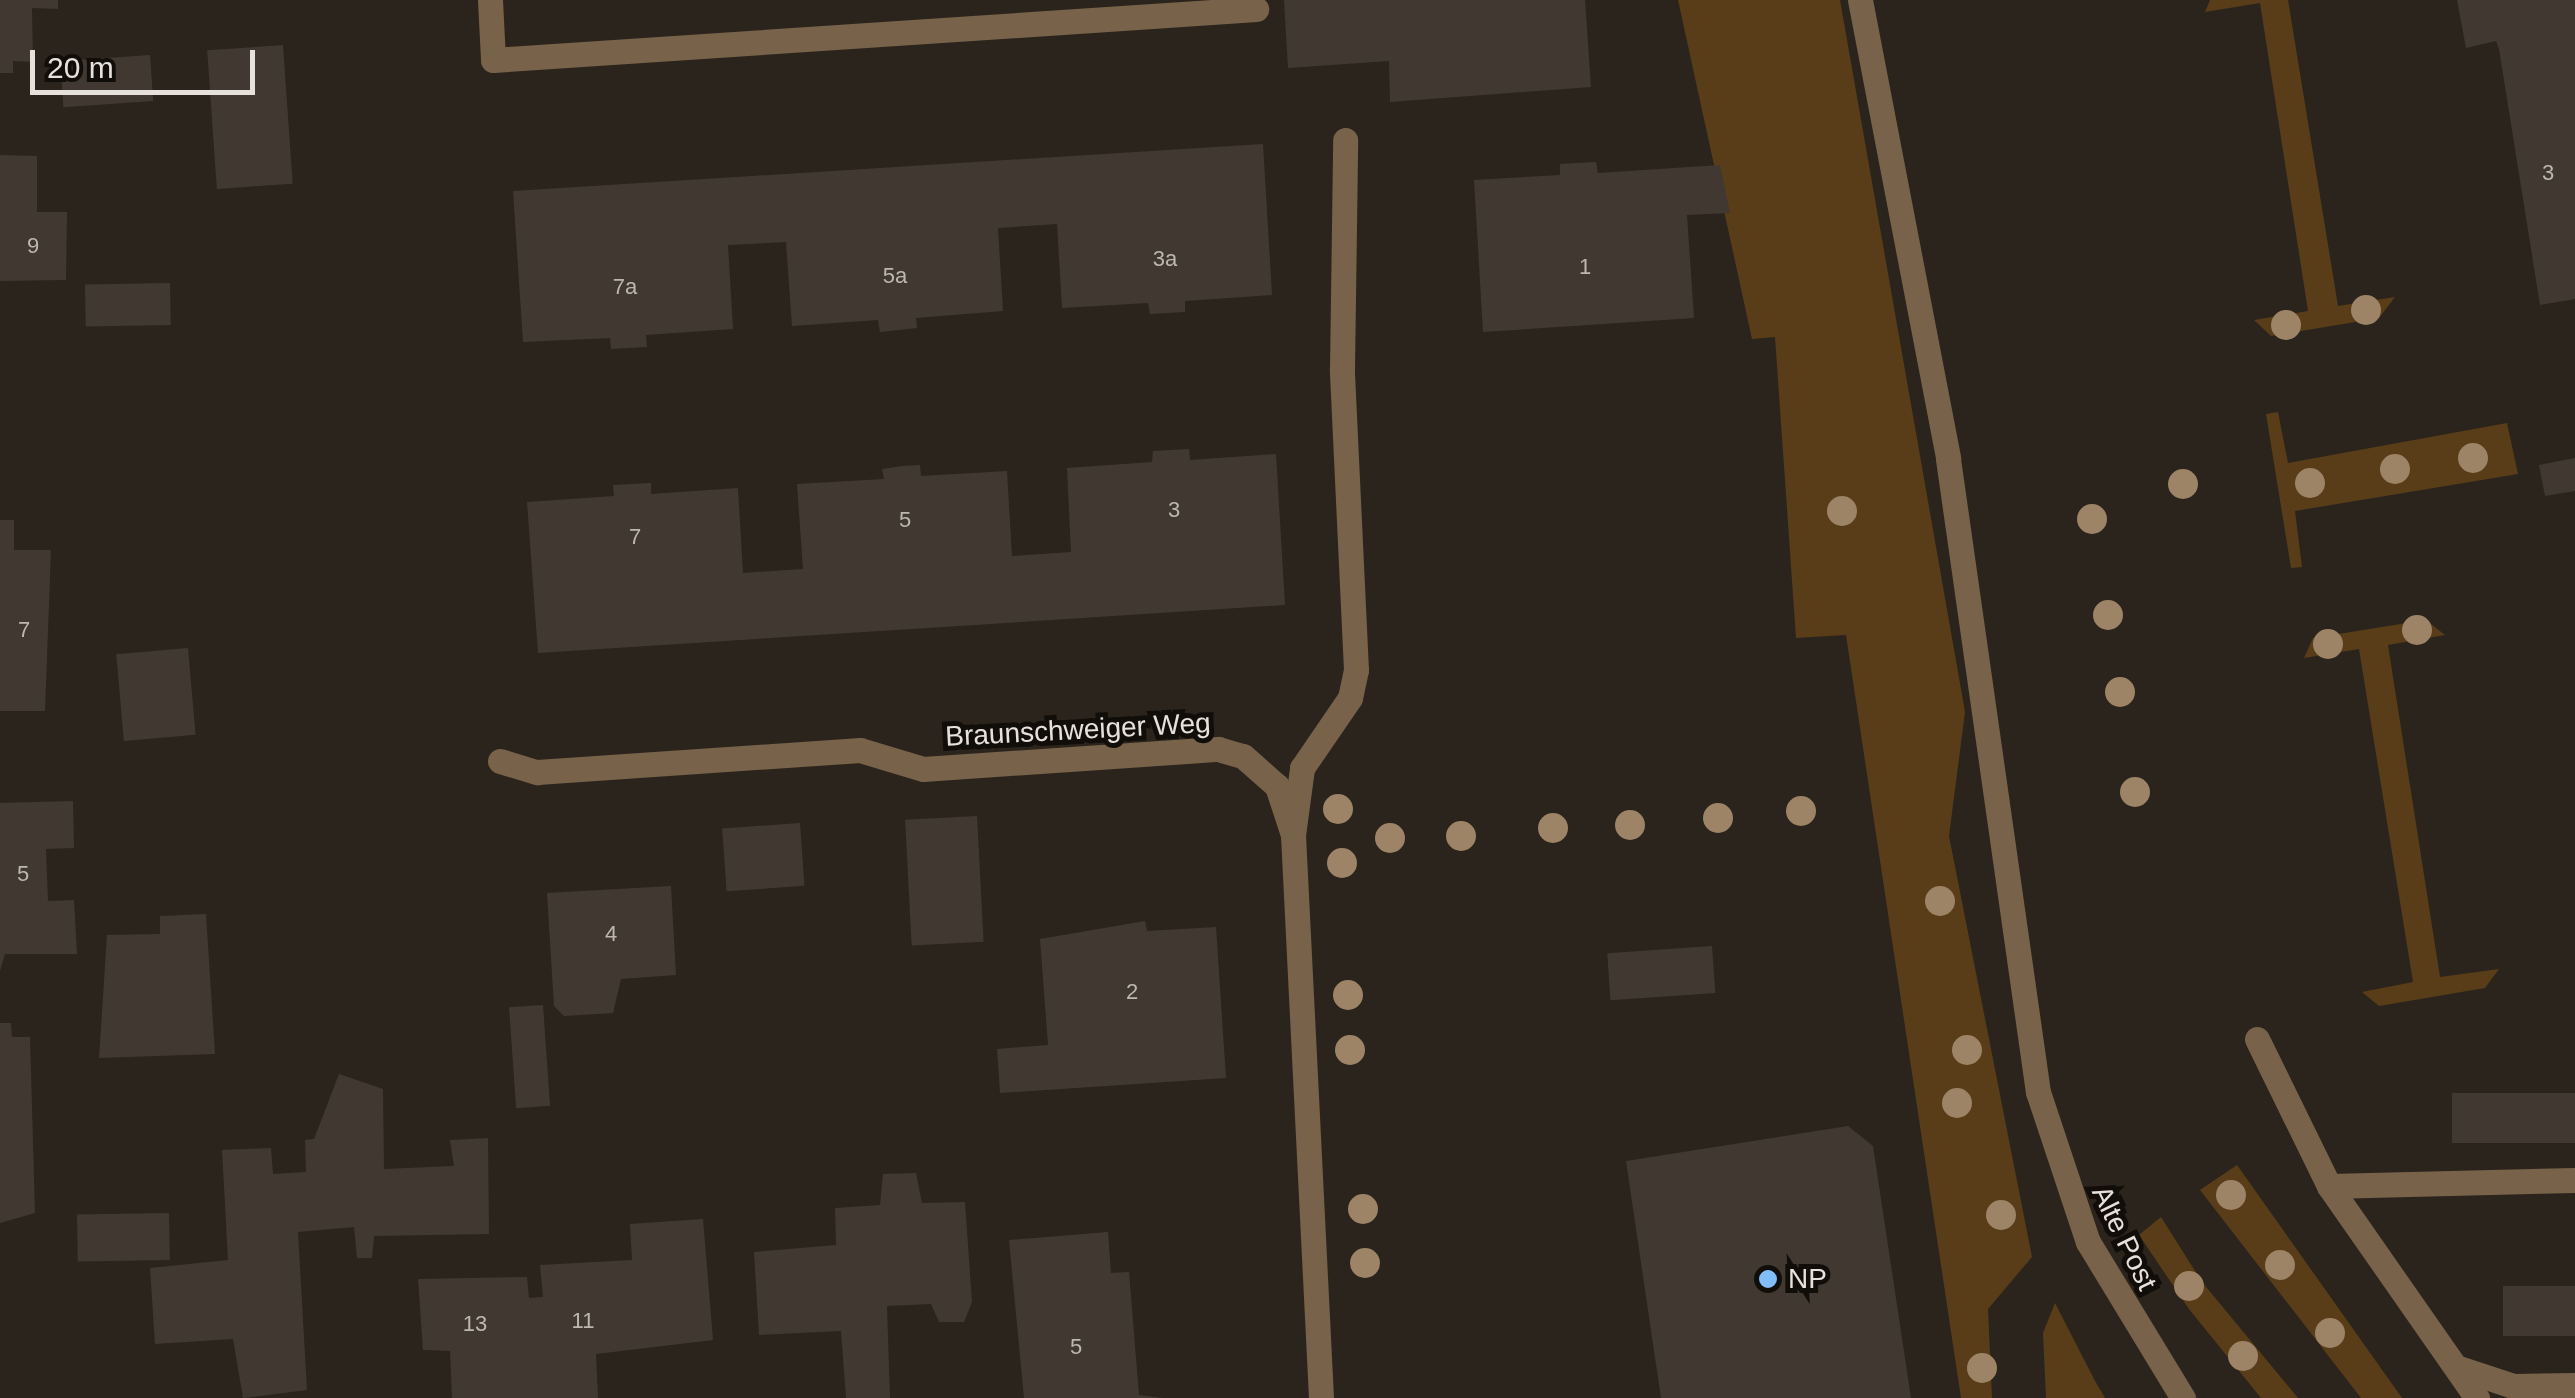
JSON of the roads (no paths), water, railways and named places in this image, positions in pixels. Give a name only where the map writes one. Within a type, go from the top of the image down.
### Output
[{"type":"street","points":[[490,0],[493,60],[1256,8]]},
{"type":"street","name":"Alte Post","points":[[1860,0],[1948,459],[2038,1092],[2088,1242],[2183,1398]]},
{"type":"street","points":[[1293,835],[1302,768],[1350,698],[1356,670],[1342,369],[1345,140]]},
{"type":"street","name":"Braunschweiger Weg","points":[[500,762],[537,772],[860,750],[923,769],[1218,749],[1243,756],[1277,786],[1293,835],[1321,1398]]},
{"type":"street","points":[[2258,1039],[2328,1186],[2477,1398]]},
{"type":"street","points":[[2328,1186],[2575,1180]]},
{"type":"street","points":[[2456,1367],[2513,1386],[2575,1385]]},
{"type":"place","name":"NP","points":[[1768,1279]]}]
